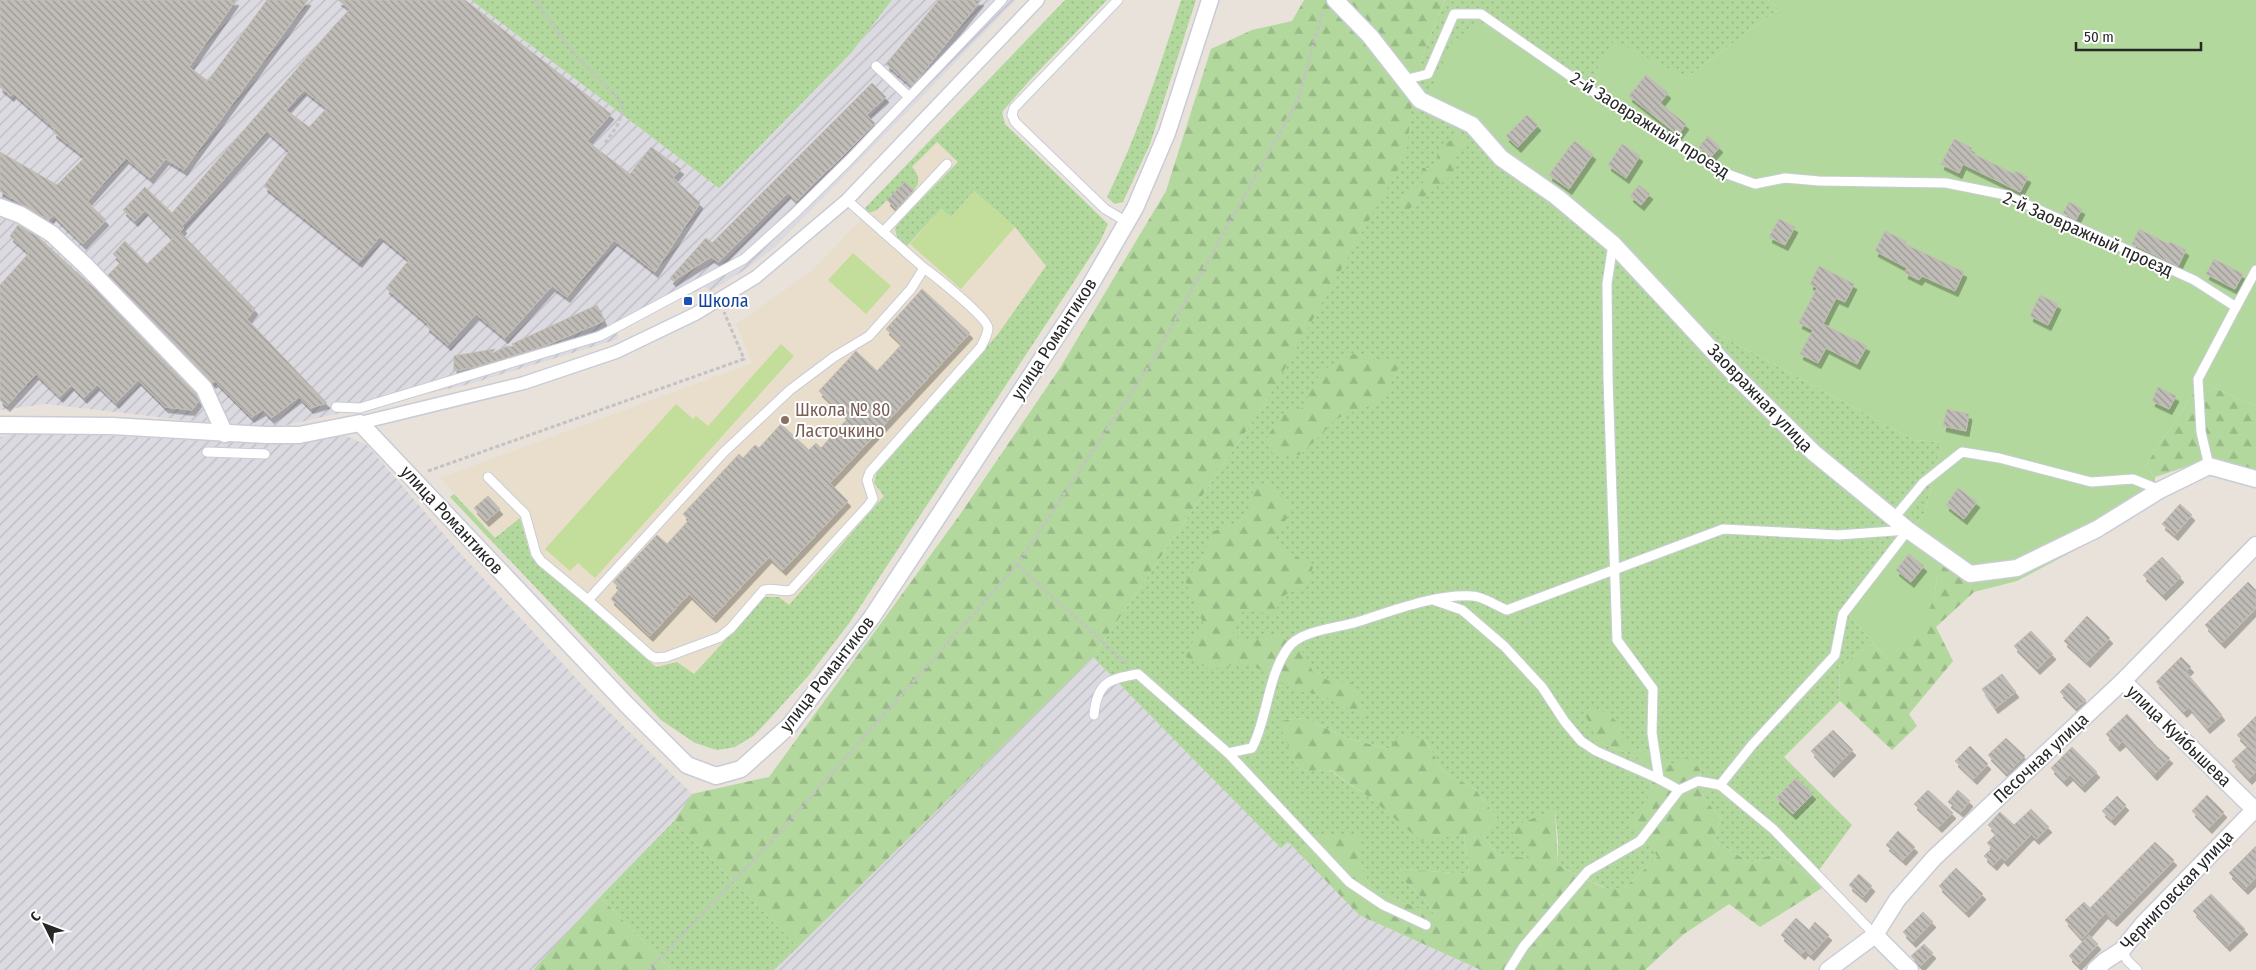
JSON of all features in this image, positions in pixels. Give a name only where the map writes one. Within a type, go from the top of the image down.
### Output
[{"type":"street","points":[[0,425],[112,426],[225,434],[299,435],[339,428],[524,383],[616,352],[695,314],[756,277],[847,200],[1038,0]]},
{"type":"street","name":"улица Романтиков","points":[[360,423],[626,704],[687,765],[716,776],[741,769],[790,725],[872,617],[1088,289],[1135,208],[1168,133],[1210,0]]},
{"type":"street","name":"Заовражная улица","points":[[1329,4],[1370,36],[1420,100],[1472,125],[1501,158],[1557,197],[1613,244],[1739,379],[1814,454],[1861,494],[1970,574],[2017,568],[2097,529],[2160,490],[2209,466]]},
{"type":"street","points":[[0,207],[21,215],[52,234],[86,266],[204,388],[225,434]]},
{"type":"street","points":[[2209,466],[2256,479]]},
{"type":"street","name":"Песочная улица","points":[[1828,970],[1875,935],[1897,900],[1934,858],[2122,681],[2256,545]]},
{"type":"street","name":"улица Куйбышева","points":[[2122,681],[2255,809]]},
{"type":"street","name":"Черниговская улица","points":[[2095,970],[2122,950],[2143,924],[2255,809]]},
{"type":"street","points":[[1875,935],[1910,970]]},
{"type":"lane","points":[[336,407],[360,408],[600,336],[744,259],[828,180],[1002,0]]},
{"type":"lane","points":[[1118,0],[1014,108],[1012,115],[1016,122],[1105,209],[1127,222]]},
{"type":"lane","name":"2-й Заовражный проезд","points":[[1404,80],[1428,74],[1454,14],[1481,14],[1588,89],[1722,172],[1755,184],[1785,178],[1819,181],[1946,183],[2006,195],[2194,280],[2236,307]]},
{"type":"lane","points":[[876,66],[908,96]]},
{"type":"lane","points":[[882,232],[947,164]]},
{"type":"lane","points":[[488,477],[525,514],[536,554],[541,561],[651,656],[666,658],[720,637],[731,628],[764,590],[771,588],[786,592],[791,590],[868,506],[873,499],[867,480],[870,472],[981,347],[988,327],[985,321],[968,304],[847,200]]},
{"type":"lane","points":[[1613,244],[1607,284],[1608,388],[1617,640],[1653,689],[1652,733],[1659,779]]},
{"type":"lane","points":[[588,600],[724,452],[790,390],[834,357],[869,336],[911,289],[924,268]]},
{"type":"lane","points":[[2209,466],[2201,432],[2198,379],[2256,270]]},
{"type":"lane","points":[[208,452],[265,454]]},
{"type":"lane","points":[[1894,518],[1923,483],[1962,452],[1999,458],[2091,482],[2133,479],[2160,490]]},
{"type":"lane","points":[[1228,753],[1252,748],[1258,735],[1278,667],[1289,646],[1315,631],[1356,623],[1379,614],[1434,600],[1473,595],[1506,610],[1724,529],[1838,534],[1908,530]]},
{"type":"lane","points":[[1720,785],[1752,744],[1835,655],[1843,614],[1908,530]]},
{"type":"lane","points":[[1434,600],[1462,610],[1504,646],[1542,687],[1581,741],[1596,752],[1659,779],[1679,790]]},
{"type":"lane","points":[[1094,714],[1095,698],[1106,683],[1119,677],[1138,674],[1228,753],[1349,882],[1383,905],[1426,925]]},
{"type":"lane","points":[[1509,970],[1524,946],[1588,871],[1640,841],[1679,790],[1698,782],[1720,785],[1773,829],[1875,935]]},
{"type":"lane","points":[[2122,950],[2127,960],[2137,970]]},
{"type":"path","points":[[535,0],[574,54],[619,99],[623,111],[617,126],[605,142]]},
{"type":"path","points":[[649,970],[768,846],[1017,565],[1150,363],[1298,100],[1329,4]]},
{"type":"path","points":[[423,473],[744,359],[718,300]]},
{"type":"path","points":[[1017,565],[1138,674]]},
{"type":"shaded area","points":[[0,0],[471,0],[719,188],[851,53],[892,0],[1016,0],[775,247],[749,267],[711,291],[705,287],[617,330],[618,339],[470,384],[278,427],[219,424],[46,404],[0,410]]},
{"type":"shaded area","name":"Школа № 80 Ласточкино","points":[[970,108],[1100,230],[713,742],[495,538],[440,478],[752,363],[736,324],[809,273]]},
{"type":"shaded area","points":[[14,434],[96,435],[272,444],[344,435],[367,445],[460,553],[588,691],[692,794],[674,821],[533,970],[0,970],[0,437]]},
{"type":"shaded area","points":[[1093,657],[1281,847],[1288,842],[1359,915],[1481,970],[774,970]]},
{"type":"green space","points":[[471,0],[892,0],[851,53],[719,188]]},
{"type":"green space","points":[[1065,0],[1107,0],[1002,112],[1005,124],[1108,224],[1100,242],[850,622],[810,674],[753,736],[735,747],[717,750],[695,743],[661,720],[450,497],[454,494],[495,538],[520,518],[531,557],[656,667],[677,662],[694,674],[765,597],[779,597],[789,605],[884,496],[874,483],[877,471],[998,334],[1046,266],[1015,227],[974,191],[951,217],[941,209],[906,247],[898,241],[895,229],[900,221],[958,162],[937,142],[912,167],[918,178],[918,184],[914,190],[905,182],[877,210],[868,213],[865,208]]},
{"type":"green space","points":[[1181,0],[1196,0],[1150,144],[1123,202],[1115,204],[1107,197],[1157,75]]},
{"type":"green space","points":[[1304,0],[1445,0],[1423,54],[1412,104],[1406,155],[1267,400],[1093,657],[798,947],[674,821],[692,794],[769,777],[959,516],[1060,368],[1166,191],[1211,49],[1252,30],[1292,21]]},
{"type":"green space","points":[[1445,0],[1768,0],[1779,9],[1686,78],[1614,41],[1591,80],[1482,23],[1707,328],[1914,440],[1942,442],[1925,513],[1842,607],[1873,643],[1839,667],[1840,701],[1784,757],[1852,825],[1819,870],[1822,888],[1799,868],[1770,855],[1751,863],[1715,842],[1721,818],[1704,799],[1700,770],[1669,765],[1621,741],[1598,742],[1640,758],[1653,790],[1653,849],[1658,857],[1624,888],[1605,888],[1558,865],[1555,810],[1537,860],[1498,855],[1483,836],[1497,818],[1475,789],[1443,771],[1425,739],[1389,749],[1350,739],[1303,718],[1279,721],[1299,771],[1329,770],[1373,800],[1464,834],[1469,874],[1403,869],[1396,873],[1427,902],[1435,916],[1370,888],[1361,862],[1320,834],[1298,852],[1288,842],[1281,848],[1093,657],[1267,400],[1412,104],[1423,54]]},
{"type":"green space","points":[[1768,0],[2256,0],[2256,406],[2201,382],[2145,466],[2155,477],[2155,500],[2098,538],[2017,581],[1974,592],[1968,578],[1944,565],[1937,578],[1934,599],[1916,637],[1887,659],[1842,607],[1925,513],[1942,442],[1914,440],[1707,328],[1428,96],[1453,41],[1482,23],[1591,80],[1614,40],[1686,78],[1779,9]]},
{"type":"green space","points":[[1464,133],[1471,143],[1455,158],[1454,173],[1404,213],[1400,199],[1423,183],[1422,168],[1435,168],[1439,147]]},
{"type":"green space","points":[[974,191],[1015,227],[961,289],[910,244],[941,209],[951,217]]},
{"type":"green space","points":[[853,253],[891,286],[866,314],[828,280]]},
{"type":"green space","points":[[781,344],[794,356],[595,578],[578,563],[570,571],[545,549],[676,404],[693,419],[696,416],[708,426]]},
{"type":"green space","points":[[1353,354],[1401,362],[1382,401],[1338,418],[1300,455],[1272,453],[1265,441],[1280,416],[1302,408],[1321,371]]},
{"type":"green space","points":[[2201,382],[2256,406],[2256,472],[2213,458],[2155,477],[2145,466]]},
{"type":"green space","points":[[1256,480],[1277,491],[1293,508],[1273,541],[1313,567],[1307,584],[1281,597],[1275,614],[1243,611],[1232,635],[1249,642],[1273,633],[1300,647],[1314,674],[1330,681],[1353,683],[1367,718],[1322,695],[1296,691],[1249,663],[1209,669],[1185,656],[1203,623],[1185,580],[1202,561],[1211,532],[1245,520]]},
{"type":"green space","points":[[1944,564],[1968,578],[1974,592],[1936,627],[1953,661],[1909,714],[1917,726],[1892,750],[1840,701],[1839,667],[1873,643],[1887,659],[1934,599],[1937,578]]},
{"type":"green space","points":[[1582,708],[1608,713],[1622,727],[1622,741],[1669,765],[1689,757],[1700,770],[1704,799],[1721,818],[1715,842],[1751,863],[1770,855],[1799,868],[1822,888],[1760,927],[1729,904],[1684,934],[1645,970],[1481,970],[1359,915],[1298,852],[1320,834],[1362,835],[1361,862],[1370,888],[1434,915],[1427,902],[1396,873],[1403,869],[1469,874],[1464,834],[1421,841],[1373,800],[1330,770],[1299,771],[1278,721],[1303,718],[1350,739],[1389,749],[1400,734],[1425,739],[1443,771],[1475,789],[1497,818],[1483,836],[1498,855],[1536,859],[1508,828],[1555,810],[1558,865],[1604,888],[1624,888],[1658,857],[1630,822],[1653,790],[1640,758],[1598,742]]},
{"type":"green space","points":[[674,821],[798,947],[774,970],[672,970],[600,897]]},
{"type":"green space","points":[[600,897],[672,970],[533,970]]},
{"type":"building","points":[[0,0],[236,0],[189,67],[208,81],[267,0],[308,0],[184,170],[166,159],[150,178],[126,158],[87,202],[106,220],[83,244],[53,215],[49,220],[0,191],[0,152],[57,185],[85,157],[53,132],[55,129],[13,93],[11,96],[0,87]]},
{"type":"building","points":[[338,0],[465,0],[611,114],[587,141],[630,174],[651,147],[681,169],[673,178],[700,203],[655,272],[614,240],[567,297],[552,286],[505,338],[476,314],[448,345],[426,326],[428,324],[386,288],[409,260],[380,236],[359,262],[264,186],[289,151],[267,131],[182,226],[184,228],[180,232],[255,309],[247,319],[327,403],[310,408],[299,397],[271,418],[263,410],[251,417],[215,381],[213,383],[108,275],[121,262],[113,254],[125,241],[147,264],[173,239],[145,210],[135,221],[123,210],[145,187],[172,213],[350,9]],"holes":[[[304,90],[327,108],[309,127],[286,110]]]},
{"type":"building","points":[[939,0],[981,0],[912,86],[886,64]]},
{"type":"building","points":[[1646,75],[1668,93],[1660,103],[1686,124],[1678,135],[1629,96]]},
{"type":"building","points":[[872,83],[886,97],[866,115],[875,123],[797,201],[788,193],[719,262],[711,257],[673,281],[670,278],[706,238],[712,243]]},
{"type":"building","points":[[1527,115],[1538,125],[1518,147],[1506,136]]},
{"type":"building","points":[[1708,136],[1720,147],[1711,157],[1699,147]]},
{"type":"building","points":[[1954,139],[1972,148],[1970,152],[2014,174],[2015,171],[2028,177],[2020,192],[1963,164],[1959,173],[1941,164]]},
{"type":"building","points":[[1574,141],[1593,154],[1569,189],[1549,175]]},
{"type":"building","points":[[1622,144],[1640,156],[1626,178],[1608,165]]},
{"type":"building","points":[[905,182],[914,190],[896,209],[887,200]]},
{"type":"building","points":[[1639,185],[1650,194],[1641,205],[1630,196]]},
{"type":"building","points":[[2069,202],[2082,209],[2076,220],[2063,213]]},
{"type":"building","points":[[1779,219],[1795,227],[1785,245],[1769,237]]},
{"type":"building","points":[[18,225],[38,237],[95,289],[196,394],[199,401],[192,410],[165,407],[138,380],[116,403],[97,385],[84,398],[71,385],[60,397],[36,374],[7,406],[0,400],[0,285],[29,253],[10,236]]},
{"type":"building","points":[[2139,229],[2168,244],[2170,242],[2186,250],[2178,266],[2132,244]]},
{"type":"building","points":[[1885,231],[1907,242],[1905,244],[1964,272],[1955,291],[1922,276],[1919,280],[1905,273],[1907,268],[1875,251]]},
{"type":"building","points":[[2214,259],[2243,274],[2235,289],[2206,274]]},
{"type":"building","points":[[1819,266],[1854,284],[1845,302],[1836,298],[1823,324],[1867,346],[1857,364],[1826,348],[1818,363],[1800,354],[1813,330],[1799,323],[1817,288],[1810,284]]},
{"type":"building","points":[[922,289],[970,333],[830,483],[848,501],[783,570],[769,557],[713,617],[689,594],[650,636],[611,599],[620,588],[613,582],[657,535],[667,544],[689,520],[683,514],[739,454],[743,458],[755,445],[759,448],[781,424],[809,450],[816,443],[821,448],[848,418],[819,391],[856,351],[877,371],[902,344],[886,329]]},
{"type":"building","points":[[2040,295],[2058,304],[2048,325],[2030,316]]},
{"type":"building","points":[[597,305],[604,321],[542,347],[475,367],[454,371],[454,356],[495,349],[491,354],[505,347],[515,346],[512,344]]},
{"type":"building","points":[[2158,387],[2176,396],[2169,409],[2152,401]]},
{"type":"building","points":[[1947,409],[1969,414],[1966,431],[1943,426]]},
{"type":"building","points":[[1958,488],[1977,502],[1964,519],[1946,505]]},
{"type":"building","points":[[488,496],[500,509],[486,521],[474,508]]},
{"type":"building","points":[[2180,504],[2192,515],[2175,535],[2162,524]]},
{"type":"building","points":[[1909,554],[1924,566],[1911,582],[1896,570]]},
{"type":"building","points":[[2162,557],[2181,577],[2163,595],[2143,575]]},
{"type":"building","points":[[2248,582],[2256,590],[2256,608],[2222,643],[2205,625]]},
{"type":"building","points":[[2087,616],[2110,638],[2087,662],[2064,641]]},
{"type":"building","points":[[2031,631],[2053,654],[2037,669],[2014,646]]},
{"type":"building","points":[[2181,657],[2191,667],[2186,672],[2222,715],[2207,728],[2189,707],[2184,712],[2156,682]]},
{"type":"building","points":[[2002,674],[2016,692],[1995,708],[1982,689]]},
{"type":"building","points":[[2069,683],[2086,700],[2076,708],[2060,692]]},
{"type":"building","points":[[2127,714],[2157,747],[2170,758],[2154,775],[2123,741],[2117,746],[2106,734]]},
{"type":"building","points":[[2256,716],[2256,772],[2249,779],[2232,761],[2248,746],[2237,735]]},
{"type":"building","points":[[1833,730],[1853,750],[1831,772],[1811,751]]},
{"type":"building","points":[[2006,738],[2025,756],[2007,774],[1988,755]]},
{"type":"building","points":[[1970,746],[1988,764],[1974,779],[1955,761]]},
{"type":"building","points":[[2072,747],[2097,772],[2082,787],[2070,775],[2064,781],[2051,768]]},
{"type":"building","points":[[1796,778],[1813,794],[1793,814],[1776,798]]},
{"type":"building","points":[[1928,790],[1953,813],[1939,827],[1914,804]]},
{"type":"building","points":[[1958,790],[1970,801],[1961,812],[1948,802]]},
{"type":"building","points":[[2207,795],[2224,812],[2209,828],[2192,811]]},
{"type":"building","points":[[2117,796],[2126,805],[2112,820],[2102,811]]},
{"type":"building","points":[[2031,809],[2049,827],[2036,839],[2031,834],[2005,861],[2001,857],[1994,865],[1984,856],[1992,848],[1987,843],[1997,833],[1988,825],[2000,812],[2014,825]]},
{"type":"building","points":[[1898,831],[1915,847],[1903,860],[1886,845]]},
{"type":"building","points":[[2155,842],[2174,860],[2114,921],[2105,913],[2082,939],[2065,920],[2084,902],[2090,908]]},
{"type":"building","points":[[2256,846],[2256,878],[2245,889],[2229,873]]},
{"type":"building","points":[[1956,868],[1983,894],[1966,912],[1939,886]]},
{"type":"building","points":[[1859,874],[1872,886],[1863,897],[1849,885]]},
{"type":"building","points":[[2211,894],[2245,929],[2227,946],[2193,911]]},
{"type":"building","points":[[1923,912],[1933,922],[1913,942],[1903,932]]},
{"type":"building","points":[[1796,918],[1809,930],[1815,922],[1829,935],[1811,955],[1805,950],[1802,954],[1781,935]]},
{"type":"building","points":[[2089,935],[2098,944],[2078,965],[2069,956]]},
{"type":"building","points":[[1924,944],[1933,953],[1921,966],[1911,956]]},
{"type":"place","name":"Школа","points":[[688,301]]},
{"type":"place","name":"Школа № 80 Ласточкино","points":[[785,420]]}]
